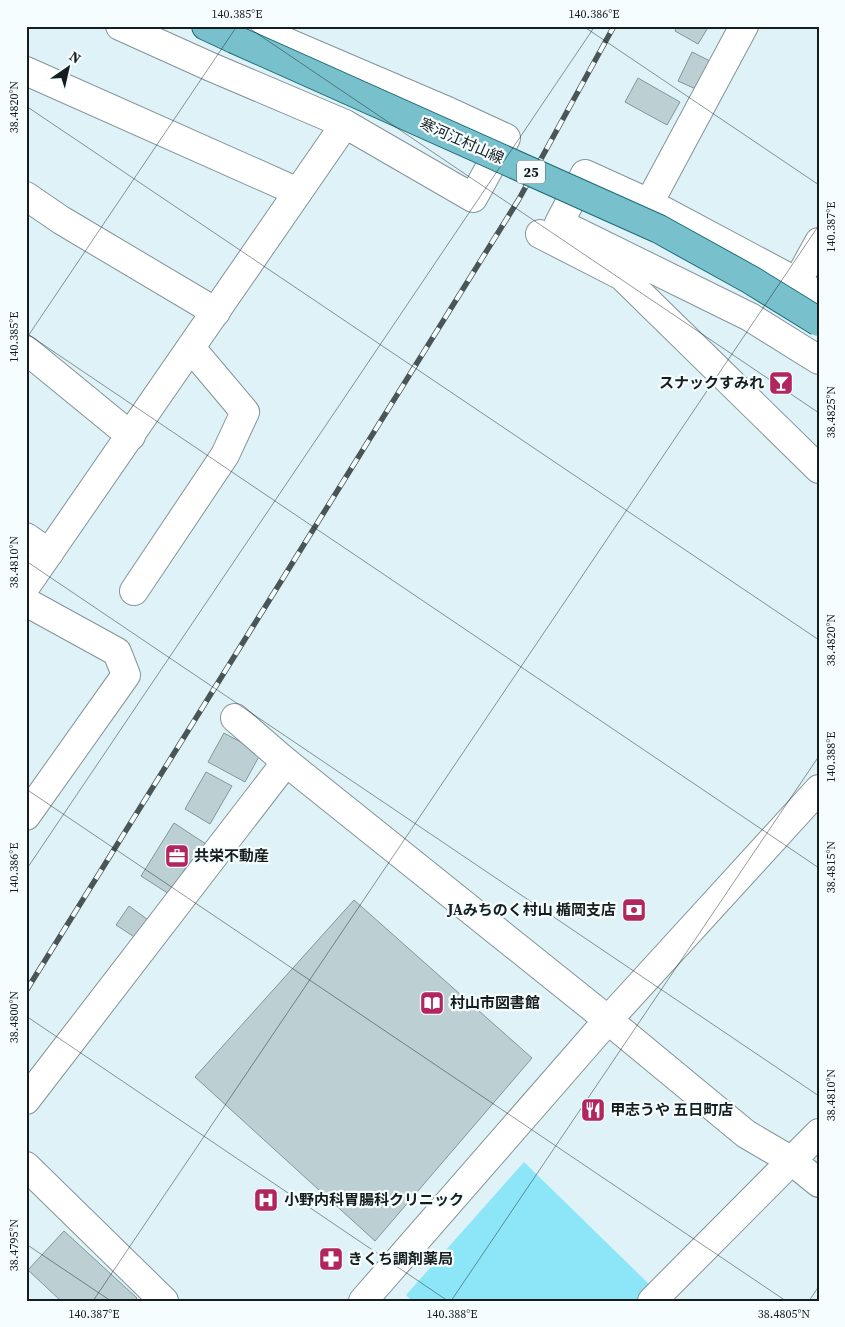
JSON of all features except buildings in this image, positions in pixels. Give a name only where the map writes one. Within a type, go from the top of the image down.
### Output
[{"type":"main road","name":"寒河江村山線","points":[[206,26],[241,33],[659,229],[751,280],[819,322]]},
{"type":"street","points":[[120,26],[345,124],[473,198],[506,138],[443,109],[241,33]]},
{"type":"street","points":[[649,203],[744,26]]},
{"type":"street","points":[[26,71],[298,192]]},
{"type":"street","points":[[26,586],[345,124]]},
{"type":"street","points":[[819,242],[808,289],[649,203],[585,174],[559,224],[623,265],[819,469]]},
{"type":"street","points":[[26,196],[62,220],[216,312]]},
{"type":"street","points":[[540,234],[623,265],[750,318],[819,360]]},
{"type":"street","points":[[134,591],[225,454],[245,412],[192,348]]},
{"type":"street","points":[[26,350],[130,436]]},
{"type":"street","points":[[26,537],[49,554]]},
{"type":"street","points":[[26,602],[117,652],[126,675],[26,816]]},
{"type":"street","points":[[235,718],[286,762],[608,1020],[746,1134],[792,1161],[819,1183]]},
{"type":"street","points":[[26,1100],[286,762]]},
{"type":"street","points":[[363,1301],[608,1020],[819,789]]},
{"type":"street","points":[[652,1301],[819,1133]]},
{"type":"street","points":[[26,1166],[161,1300]]},
{"type":"shaded area","points":[[524,1162],[654,1289],[641,1301],[412,1301],[406,1295]]},
{"type":"railway","points":[[26,991],[519,199],[614,26]]},
{"type":"place","name":"スナックすみれ","points":[[781,383]]},
{"type":"place","name":"共栄不動産","points":[[177,856]]},
{"type":"place","name":"JAみちのく村山 楯岡支店","points":[[634,910]]},
{"type":"place","name":"村山市図書館","points":[[432,1003]]},
{"type":"place","name":"甲志うや 五日町店","points":[[593,1110]]},
{"type":"place","name":"小野内科胃腸科クリニック","points":[[266,1200]]},
{"type":"place","name":"きくち調剤薬局","points":[[331,1259]]}]
